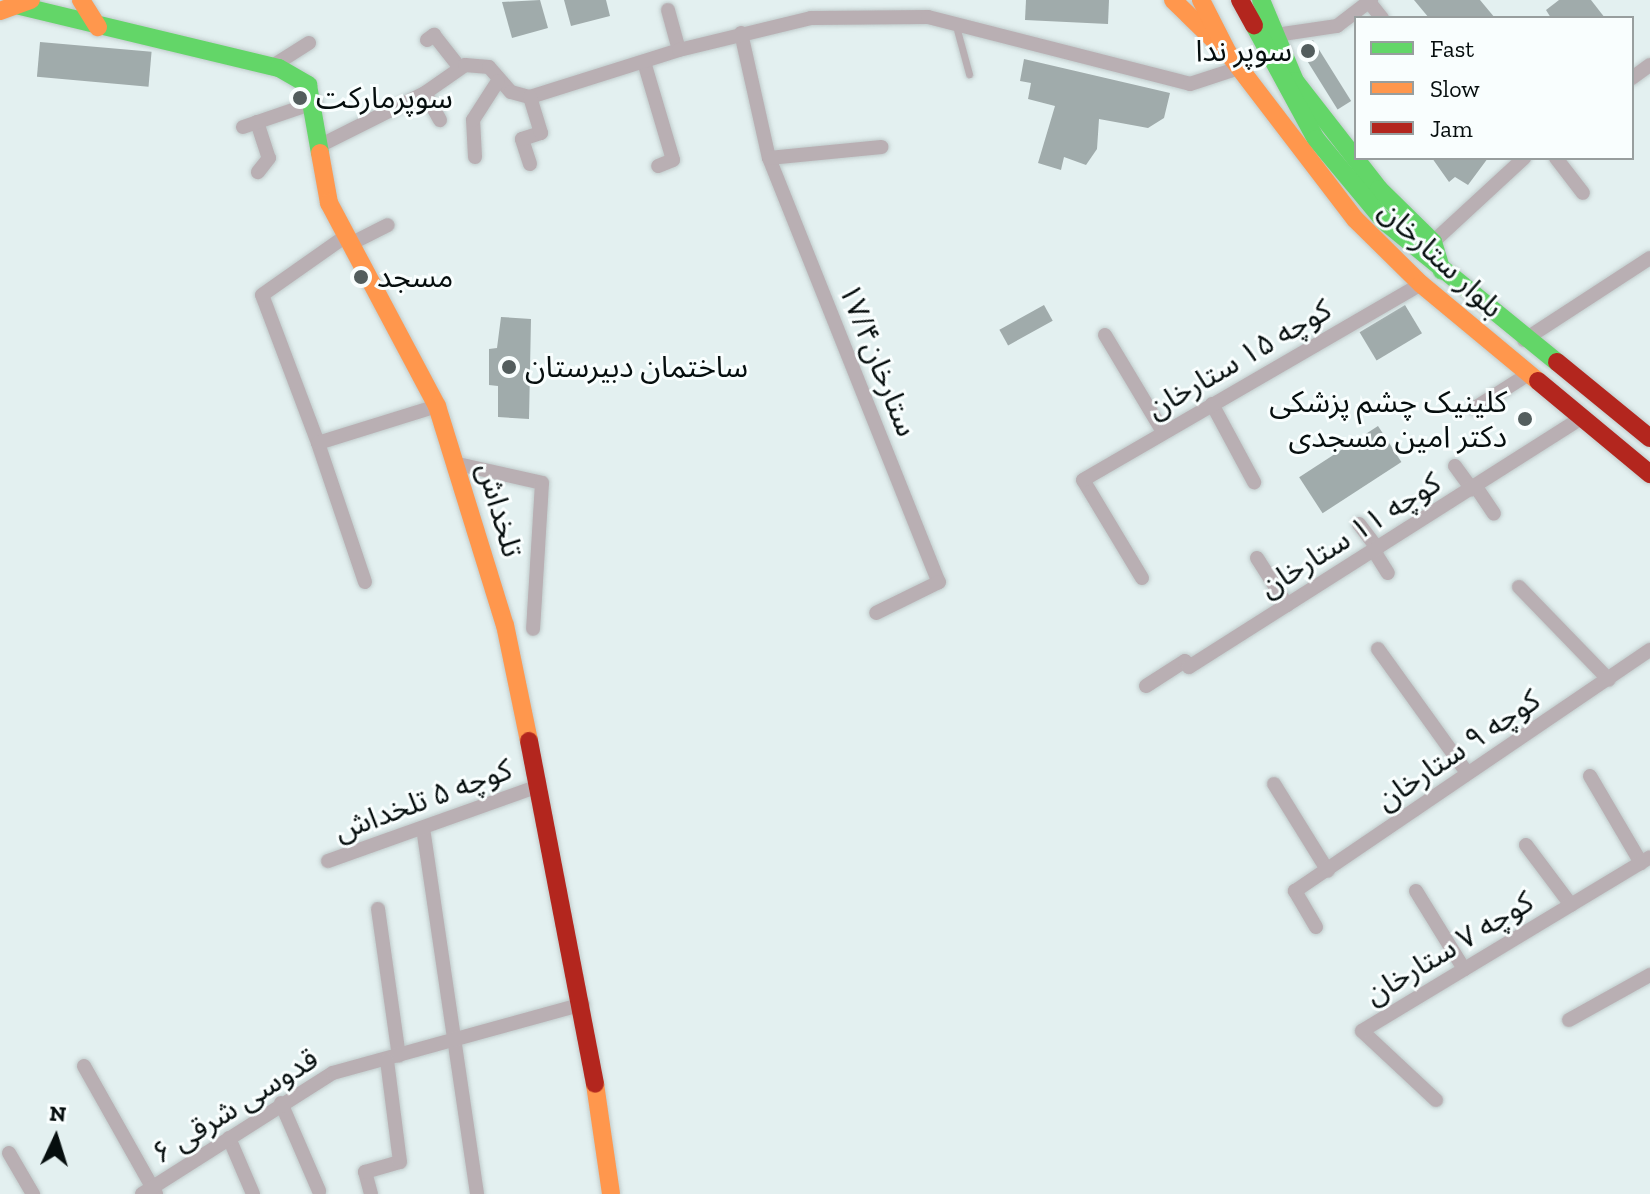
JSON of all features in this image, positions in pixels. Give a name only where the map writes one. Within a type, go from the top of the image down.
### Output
[{"type":"main road","points":[[81,0],[98,27]]},
{"type":"main road","points":[[1173,0],[1234,61]]},
{"type":"main road","points":[[1201,0],[1234,61]]},
{"type":"main road","name":"بلوار ستارخان","points":[[1240,0],[1316,139],[1384,221],[1443,274],[1650,438]]},
{"type":"main road","points":[[1261,0],[1295,81],[1354,158]]},
{"type":"main road","points":[[16,5],[271,67],[304,79],[316,102]]},
{"type":"main road","name":"بلوار ستارخان","points":[[1234,61],[1355,219],[1421,284],[1650,474]]},
{"type":"main road","name":"تلخداش","points":[[316,102],[329,203],[346,241],[361,254],[437,406],[458,464],[505,625],[583,1004],[611,1194]]},
{"type":"main road","points":[[1355,160],[1379,189],[1433,242],[1443,274]]},
{"type":"street","points":[[1276,35],[1337,26],[1370,1]]},
{"type":"street","points":[[668,10],[679,50]]},
{"type":"street","points":[[323,144],[425,93],[460,68],[489,67],[498,81],[530,97],[741,33],[866,14],[956,24],[1190,84],[1234,61]]},
{"type":"street","name":"ستارخان۱۷/۴","points":[[741,33],[769,158],[939,582],[876,613]]},
{"type":"street","points":[[427,40],[434,35],[460,68]]},
{"type":"street","points":[[271,67],[309,43]]},
{"type":"street","points":[[644,62],[673,160],[658,166]]},
{"type":"street","points":[[475,157],[473,120],[498,81]]},
{"type":"street","points":[[425,93],[440,120]]},
{"type":"street","points":[[530,97],[541,133],[522,139],[530,164]]},
{"type":"street","points":[[258,172],[269,158],[250,125],[316,102]]},
{"type":"street","points":[[769,158],[881,147]]},
{"type":"street","points":[[1433,242],[1522,160]]},
{"type":"street","points":[[1558,160],[1583,193]]},
{"type":"street","points":[[365,582],[318,443],[262,295],[346,241],[388,225]]},
{"type":"street","points":[[1524,340],[1650,258]]},
{"type":"street","name":"کوچه ۱۵ ستارخان","points":[[1142,578],[1083,480],[1421,284]]},
{"type":"street","points":[[1105,335],[1163,432]]},
{"type":"street","points":[[1475,408],[1527,375]]},
{"type":"street","points":[[1212,404],[1254,482]]},
{"type":"street","points":[[318,443],[437,406]]},
{"type":"street","name":"کوچه ۱۱ ستارخان","points":[[1146,686],[1185,661],[1189,667],[1583,417]]},
{"type":"street","points":[[458,464],[542,483],[533,629]]},
{"type":"street","points":[[1455,466],[1494,514]]},
{"type":"street","points":[[1359,524],[1388,573]]},
{"type":"street","points":[[1257,558],[1287,605]]},
{"type":"street","points":[[1519,587],[1609,680]]},
{"type":"street","points":[[1378,649],[1467,773]]},
{"type":"street","name":"کوچه ۹ ستارخان","points":[[1316,927],[1295,891],[1650,650]]},
{"type":"street","points":[[1590,776],[1645,860]]},
{"type":"street","points":[[1274,784],[1328,871]]},
{"type":"street","name":"کوچه ۵ تلخداش","points":[[328,861],[536,787]]},
{"type":"street","points":[[423,828],[451,1043],[477,1194]]},
{"type":"street","points":[[1526,845],[1571,905]]},
{"type":"street","name":"کوچه ۷ ستارخان","points":[[1436,1100],[1362,1031],[1645,860]]},
{"type":"street","points":[[1416,891],[1464,969]]},
{"type":"street","points":[[371,1194],[365,1172],[400,1162],[378,909]]},
{"type":"street","points":[[1569,1020],[1650,975]]},
{"type":"street","name":"قدوسی شرقی ۶","points":[[150,1191],[281,1103],[333,1073],[451,1043],[583,1004]]},
{"type":"street","points":[[84,1066],[150,1191]]},
{"type":"street","points":[[281,1103],[319,1191]]},
{"type":"street","points":[[229,1138],[253,1194]]},
{"type":"street","points":[[9,1153],[33,1194]]},
{"type":"lane","points":[[956,24],[969,74]]},
{"type":"building","points":[[540,0],[548,28],[512,38],[502,2]]},
{"type":"building","points":[[564,0],[606,0],[610,16],[571,26]]},
{"type":"building","points":[[1026,0],[1109,0],[1108,24],[1025,20]]},
{"type":"building","points":[[1414,0],[1480,0],[1493,16],[1427,16]]},
{"type":"building","points":[[1559,0],[1591,0],[1603,16],[1550,16],[1546,10]]},
{"type":"building","points":[[1313,40],[1351,101],[1338,110],[1299,48]]},
{"type":"building","points":[[40,42],[152,52],[149,87],[37,77]]},
{"type":"building","points":[[1024,59],[1170,93],[1164,118],[1148,128],[1099,119],[1097,149],[1086,165],[1064,157],[1061,170],[1038,163],[1055,106],[1028,99],[1031,83],[1020,81]]},
{"type":"building","points":[[1433,160],[1487,160],[1468,185],[1455,177],[1449,182]]},
{"type":"building","points":[[1044,305],[1053,321],[1008,345],[999,330]]},
{"type":"building","points":[[1405,305],[1422,333],[1377,361],[1360,332]]},
{"type":"building","name":"ساختمان دبیرستان","points":[[501,317],[531,319],[529,419],[498,417],[498,386],[489,385],[489,349],[497,348]]},
{"type":"building","points":[[1378,426],[1401,462],[1323,513],[1299,477]]},
{"type":"traffic: fast","points":[[1261,0],[1295,81],[1354,157]]},
{"type":"traffic: fast","points":[[16,5],[279,68],[308,85],[320,153]]},
{"type":"traffic: fast","points":[[1254,25],[1316,139],[1384,221],[1557,362]]},
{"type":"traffic: fast","points":[[1356,160],[1379,189],[1433,242],[1442,271]]},
{"type":"traffic: slow","points":[[0,11],[31,0]]},
{"type":"traffic: slow","points":[[81,0],[98,27]]},
{"type":"traffic: slow","points":[[1173,0],[1217,43]]},
{"type":"traffic: slow","points":[[1201,0],[1228,53],[1355,219],[1421,284],[1538,381]]},
{"type":"traffic: slow","points":[[320,153],[329,203],[437,406],[505,625],[529,741]]},
{"type":"traffic: slow","points":[[595,1084],[611,1194]]},
{"type":"traffic: jam","points":[[1240,0],[1254,25]]},
{"type":"traffic: jam","points":[[1557,362],[1650,438]]},
{"type":"traffic: jam","points":[[1538,381],[1650,474]]},
{"type":"traffic: jam","points":[[529,741],[595,1084]]},
{"type":"place","name":"سوپر ندا","points":[[1308,51]]},
{"type":"place","name":"سوپرمارکت","points":[[300,98]]},
{"type":"place","name":"مسجد","points":[[361,277]]},
{"type":"place","name":"ساختمان دبیرستان","points":[[509,367]]},
{"type":"place","name":"کلینیک چشم پزشکی دکتر امین مسجدی","points":[[1525,419]]}]
